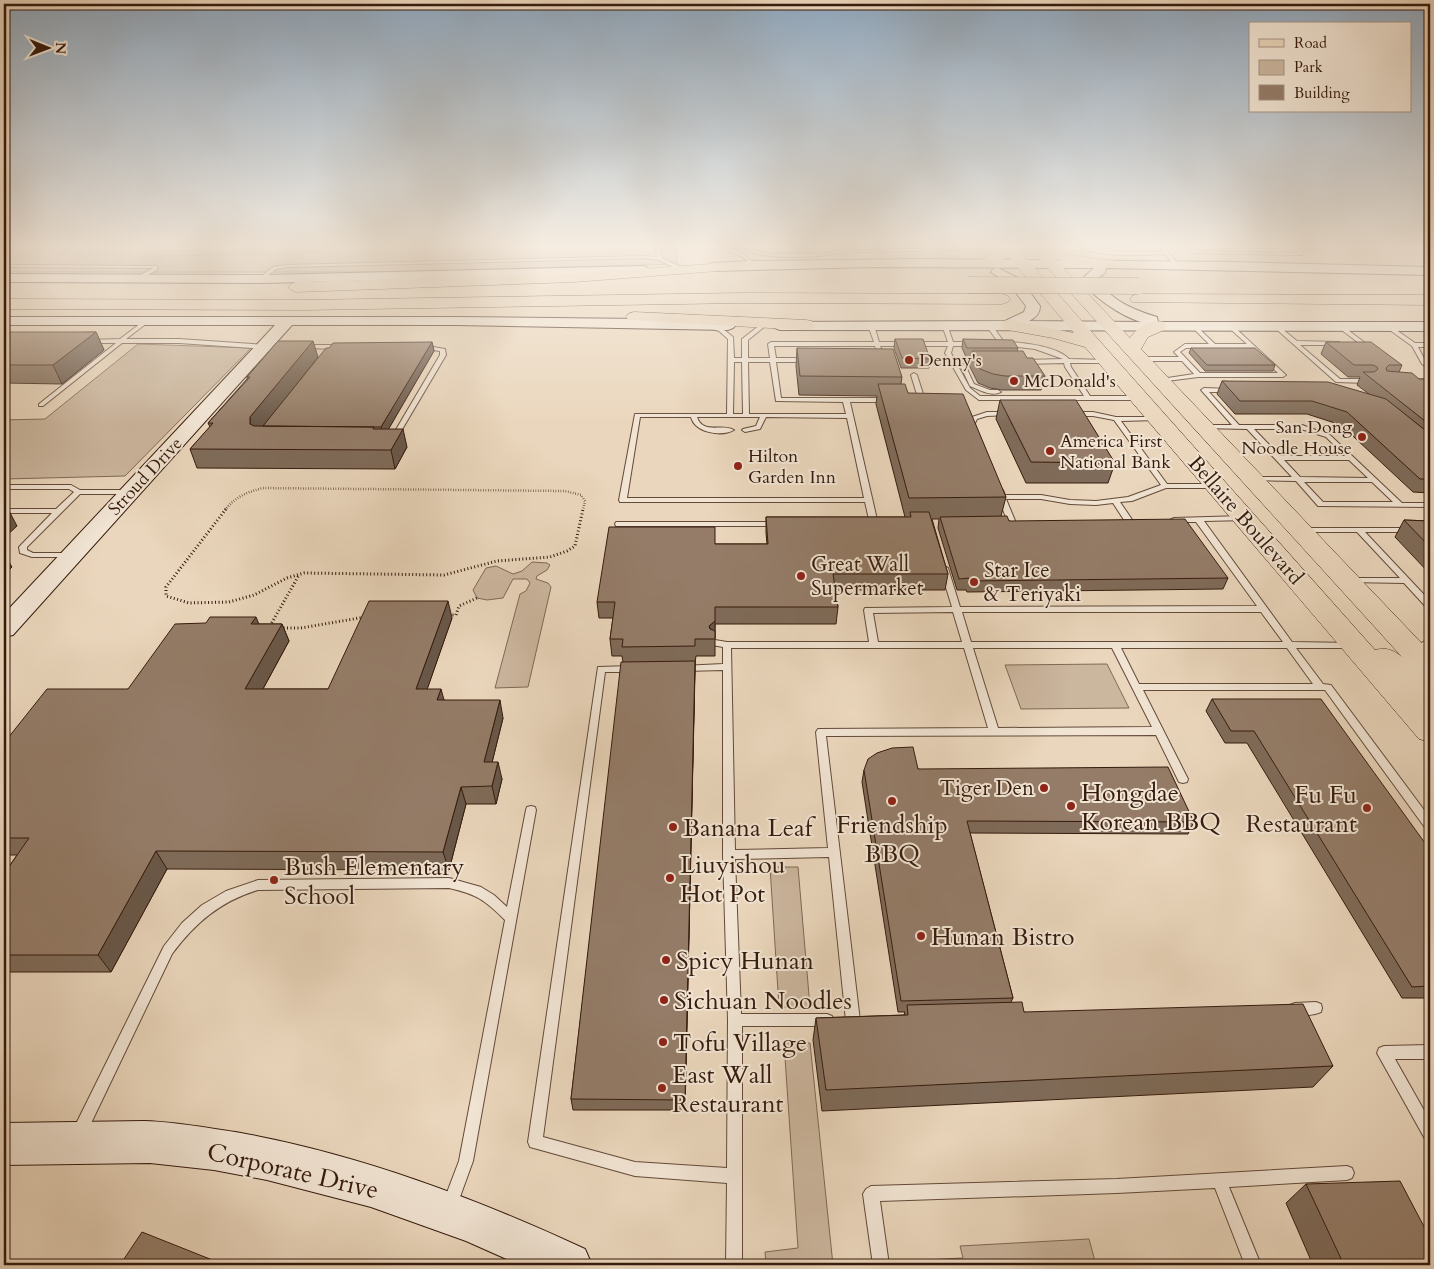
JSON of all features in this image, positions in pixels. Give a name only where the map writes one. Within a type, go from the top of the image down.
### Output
[{"type":"main road","points":[[74,305],[89,311],[628,316],[806,325]]},
{"type":"main road","points":[[1009,325],[1022,320],[1033,310],[1032,305]]},
{"type":"main road","name":"Bellaire Boulevard","points":[[1058,305],[1430,731]]},
{"type":"main road","name":"Bellaire Boulevard","points":[[1091,305],[1348,580],[1426,654]]},
{"type":"main road","points":[[1115,305],[1135,316],[1187,326]]},
{"type":"main road","points":[[4,321],[457,321],[762,326],[1430,327]]},
{"type":"main road","name":"Stroud Drive","points":[[4,629],[269,347],[287,322]]},
{"type":"main road","points":[[1009,325],[1055,333],[1091,343]]},
{"type":"main road","points":[[1136,354],[1141,334],[1158,326]]},
{"type":"main road","points":[[1157,418],[1180,425],[1201,444],[1246,471]]},
{"type":"main road","points":[[1281,561],[1319,583],[1356,625],[1374,638],[1396,648],[1426,654]]},
{"type":"main road","points":[[1355,644],[1375,652],[1396,666],[1430,699]]},
{"type":"main road","name":"Corporate Drive","points":[[4,1144],[161,1142],[256,1156],[360,1182],[448,1214],[547,1260]]},
{"type":"lane","points":[[40,405],[145,322]]},
{"type":"lane","points":[[701,324],[721,330],[731,338],[730,415]]},
{"type":"lane","points":[[871,325],[879,352]]},
{"type":"lane","points":[[945,325],[950,344],[948,354],[968,389],[979,398],[1139,398]]},
{"type":"lane","points":[[989,325],[1002,344]]},
{"type":"lane","points":[[746,415],[745,338],[762,326]]},
{"type":"lane","points":[[1187,326],[1214,346]]},
{"type":"lane","points":[[1161,381],[1198,375],[1283,375],[1230,326]]},
{"type":"lane","points":[[1276,326],[1338,381],[1367,381]]},
{"type":"lane","points":[[1341,327],[1377,354]]},
{"type":"lane","points":[[1388,327],[1414,345],[1424,363],[1430,368]]},
{"type":"lane","points":[[82,341],[179,341],[269,347]]},
{"type":"lane","points":[[1295,343],[1343,343]]},
{"type":"lane","points":[[1353,343],[1363,344]]},
{"type":"lane","points":[[894,400],[778,400],[771,344],[976,344]]},
{"type":"lane","points":[[993,344],[1023,344],[1044,348],[1065,358],[1068,368],[1088,398]]},
{"type":"lane","points":[[1414,345],[1430,345]]},
{"type":"lane","points":[[1198,375],[1177,352],[1185,346],[1252,346]]},
{"type":"lane","points":[[293,347],[347,347]]},
{"type":"lane","points":[[324,357],[331,347]]},
{"type":"lane","points":[[387,441],[394,438],[443,355],[443,350],[438,348],[412,347]]},
{"type":"lane","points":[[1136,354],[1183,359]]},
{"type":"lane","points":[[1420,356],[1430,357]]},
{"type":"lane","points":[[730,360],[812,360]]},
{"type":"lane","points":[[952,361],[988,361]]},
{"type":"lane","points":[[1018,362],[1107,361]]},
{"type":"lane","points":[[912,400],[922,400],[914,375]]},
{"type":"lane","points":[[1234,390],[1204,390],[1237,427]]},
{"type":"lane","points":[[846,400],[874,524]]},
{"type":"lane","points":[[975,433],[971,425],[974,418],[979,415],[1016,414]]},
{"type":"lane","points":[[1064,414],[1093,414],[1116,419],[1157,418]]},
{"type":"lane","points":[[850,416],[638,415],[623,500],[868,500]]},
{"type":"lane","points":[[693,415],[694,422],[700,428],[732,430]]},
{"type":"lane","points":[[745,430],[758,428],[764,416]]},
{"type":"lane","points":[[1116,419],[1165,486]]},
{"type":"lane","points":[[1204,427],[1302,427],[1328,436],[1400,505]]},
{"type":"lane","points":[[1249,427],[1321,504],[1430,505]]},
{"type":"lane","points":[[1278,458],[1351,458]]},
{"type":"lane","points":[[1246,471],[1298,480],[1374,480]]},
{"type":"lane","points":[[995,482],[1012,523]]},
{"type":"lane","points":[[1002,497],[1041,497],[1070,502],[1096,503],[1115,501],[1165,486],[1216,486]]},
{"type":"lane","points":[[4,487],[71,487],[78,492],[131,492]]},
{"type":"lane","points":[[72,555],[32,555],[23,550],[23,547],[78,492]]},
{"type":"lane","points":[[1115,501],[1129,521]]},
{"type":"lane","points":[[4,511],[58,512]]},
{"type":"lane","points":[[1168,520],[1244,518]]},
{"type":"lane","points":[[1198,519],[1320,687]]},
{"type":"lane","points":[[1120,521],[1139,520]]},
{"type":"lane","points":[[1003,523],[1022,523]]},
{"type":"lane","points":[[619,524],[785,524]]},
{"type":"lane","points":[[864,524],[883,524]]},
{"type":"lane","points":[[1300,530],[1430,530]]},
{"type":"lane","points":[[1359,530],[1430,606]]},
{"type":"lane","points":[[942,562],[994,732]]},
{"type":"lane","points":[[1348,580],[1407,581]]},
{"type":"lane","points":[[874,645],[868,610],[1263,609]]},
{"type":"lane","points":[[715,643],[727,645],[1355,644]]},
{"type":"lane","points":[[727,645],[735,1020],[734,1265]]},
{"type":"lane","points":[[1115,645],[1183,779]]},
{"type":"lane","points":[[669,668],[727,667]]},
{"type":"lane","points":[[640,669],[601,669],[536,1142],[635,1169],[735,1176]]},
{"type":"lane","points":[[1136,687],[1328,687],[1430,826]]},
{"type":"lane","points":[[735,1020],[858,1020],[833,852],[821,732],[1159,731]]},
{"type":"lane","points":[[448,1214],[466,1162],[531,810]]},
{"type":"lane","points":[[730,855],[833,852]]},
{"type":"lane","points":[[74,1143],[168,950],[182,929],[206,908],[236,891],[258,885],[449,883],[472,888],[488,896],[511,919]]},
{"type":"lane","points":[[1286,1009],[1316,1008]]},
{"type":"lane","points":[[1430,1052],[1384,1053],[1430,1134]]},
{"type":"lane","points":[[881,1265],[871,1194],[1346,1173]]},
{"type":"lane","points":[[1219,1180],[1253,1265]]},
{"type":"path","points":[[273,488],[565,491],[577,493],[585,501],[575,546],[560,556],[503,560],[458,573],[444,575],[299,575],[286,578],[266,591],[228,602],[185,603],[177,602],[166,596],[166,587],[232,500],[255,490],[273,488]]},
{"type":"path","points":[[299,575],[269,628],[301,628],[367,617]]},
{"type":"path","points":[[446,615],[456,615],[459,606],[477,598]]},
{"type":"green space","points":[[138,344],[251,348],[125,476],[4,479],[4,420],[45,419]]},
{"type":"green space","points":[[532,562],[550,565],[536,579],[548,583],[551,587],[528,687],[495,688],[520,594],[526,591],[530,583],[527,579],[513,579],[503,598],[487,600],[477,598],[473,590],[486,568],[496,566],[513,574],[522,571]]},
{"type":"green space","points":[[1107,664],[1129,708],[1021,709],[1005,665]]},
{"type":"green space","points":[[770,867],[798,867],[810,1007],[779,1007]]},
{"type":"green space","points":[[784,1043],[810,1043],[833,1265],[766,1265],[765,1252],[798,1248]]},
{"type":"green space","points":[[1089,1239],[1096,1265],[904,1265],[903,1261],[963,1258],[960,1246]]},
{"type":"building","points":[[9,332],[96,332],[53,365],[4,365],[4,335]]},
{"type":"building","points":[[895,339],[923,339],[930,359],[902,358]]},
{"type":"building","points":[[963,339],[1013,340],[1018,348],[967,348]]},
{"type":"building","points":[[278,341],[313,341],[250,417],[250,424],[254,426],[403,429],[391,450],[190,449],[213,423],[208,423],[250,377],[247,377]]},
{"type":"building","points":[[432,342],[381,427],[263,426],[326,348],[329,348],[333,343]]},
{"type":"building","points":[[1326,342],[1371,342],[1402,365],[1389,365],[1386,368],[1387,371],[1412,373],[1419,379],[1430,379],[1430,425],[1363,372],[1374,372],[1378,369],[1377,367],[1373,365],[1354,365]]},
{"type":"building","points":[[797,348],[893,349],[902,377],[800,376]]},
{"type":"building","points":[[1191,348],[1255,348],[1275,365],[1207,365]]},
{"type":"building","points":[[972,351],[1023,351],[1027,358],[1033,358],[1045,376],[1005,376],[993,374],[980,369]]},
{"type":"building","points":[[1222,381],[1328,382],[1386,399],[1430,434],[1430,479],[1420,479],[1347,412],[1312,401],[1240,401]]},
{"type":"building","points":[[878,384],[905,384],[908,393],[963,394],[1006,497],[909,498]]},
{"type":"building","points":[[1000,400],[1076,400],[1115,463],[1031,462]]},
{"type":"building","points":[[910,512],[929,512],[948,574],[833,574],[838,607],[715,607],[715,621],[709,626],[710,629],[715,631],[715,639],[695,639],[695,646],[622,647],[623,639],[610,639],[615,602],[597,602],[609,527],[715,527],[715,544],[768,544],[766,517],[911,517]]},
{"type":"building","points":[[1007,516],[1009,521],[1185,519],[1228,578],[969,581],[969,578],[959,579],[940,517]]},
{"type":"building","points":[[1404,520],[1430,521],[1430,547]]},
{"type":"building","points":[[369,601],[448,601],[416,689],[441,689],[437,700],[500,700],[484,762],[498,762],[492,786],[461,787],[443,852],[156,851],[98,955],[4,955],[4,874],[29,838],[4,838],[4,743],[47,689],[128,689],[175,624],[206,623],[210,617],[256,617],[251,624],[282,624],[245,689],[328,689]]},
{"type":"building","points":[[695,661],[685,1100],[571,1099],[621,662]]},
{"type":"building","points":[[1212,699],[1321,699],[1430,850],[1430,986],[1412,987],[1254,731],[1231,731]]},
{"type":"building","points":[[913,747],[918,769],[1168,767],[1194,822],[967,821],[1013,998],[901,1001],[864,770],[868,759],[877,753],[892,748]]},
{"type":"building","points":[[1022,1002],[1024,1012],[1303,1004],[1333,1066],[826,1090],[816,1018],[908,1015],[907,1005]]},
{"type":"building","points":[[1400,1181],[1430,1238],[1430,1265],[1344,1265],[1306,1184]]},
{"type":"building","points":[[142,1232],[225,1265],[120,1265]]},
{"type":"place","name":"Denny's","points":[[909,360]]},
{"type":"place","name":"McDonald's","points":[[1014,381]]},
{"type":"place","name":"San Dong Noodle House","points":[[1362,437]]},
{"type":"place","name":"America First National Bank","points":[[1050,451]]},
{"type":"place","name":"Hilton Garden Inn","points":[[738,466]]},
{"type":"place","name":"Great Wall Supermarket","points":[[801,576]]},
{"type":"place","name":"Star Ice & Teriyaki","points":[[974,582]]},
{"type":"place","name":"Tiger Den","points":[[1044,788]]},
{"type":"place","name":"Friendship BBQ","points":[[892,801]]},
{"type":"place","name":"Hongdae Korean BBQ","points":[[1071,806]]},
{"type":"place","name":"Fu Fu Restaurant","points":[[1367,808]]},
{"type":"place","name":"Banana Leaf","points":[[673,827]]},
{"type":"place","name":"Liuyishou Hot Pot","points":[[670,878]]},
{"type":"place","name":"Bush Elementary School","points":[[274,880]]},
{"type":"place","name":"Hunan Bistro","points":[[921,936]]},
{"type":"place","name":"Spicy Hunan","points":[[666,960]]},
{"type":"place","name":"Sichuan Noodles","points":[[664,1000]]},
{"type":"place","name":"Tofu Village","points":[[663,1042]]},
{"type":"place","name":"East Wall Restaurant","points":[[662,1088]]}]
